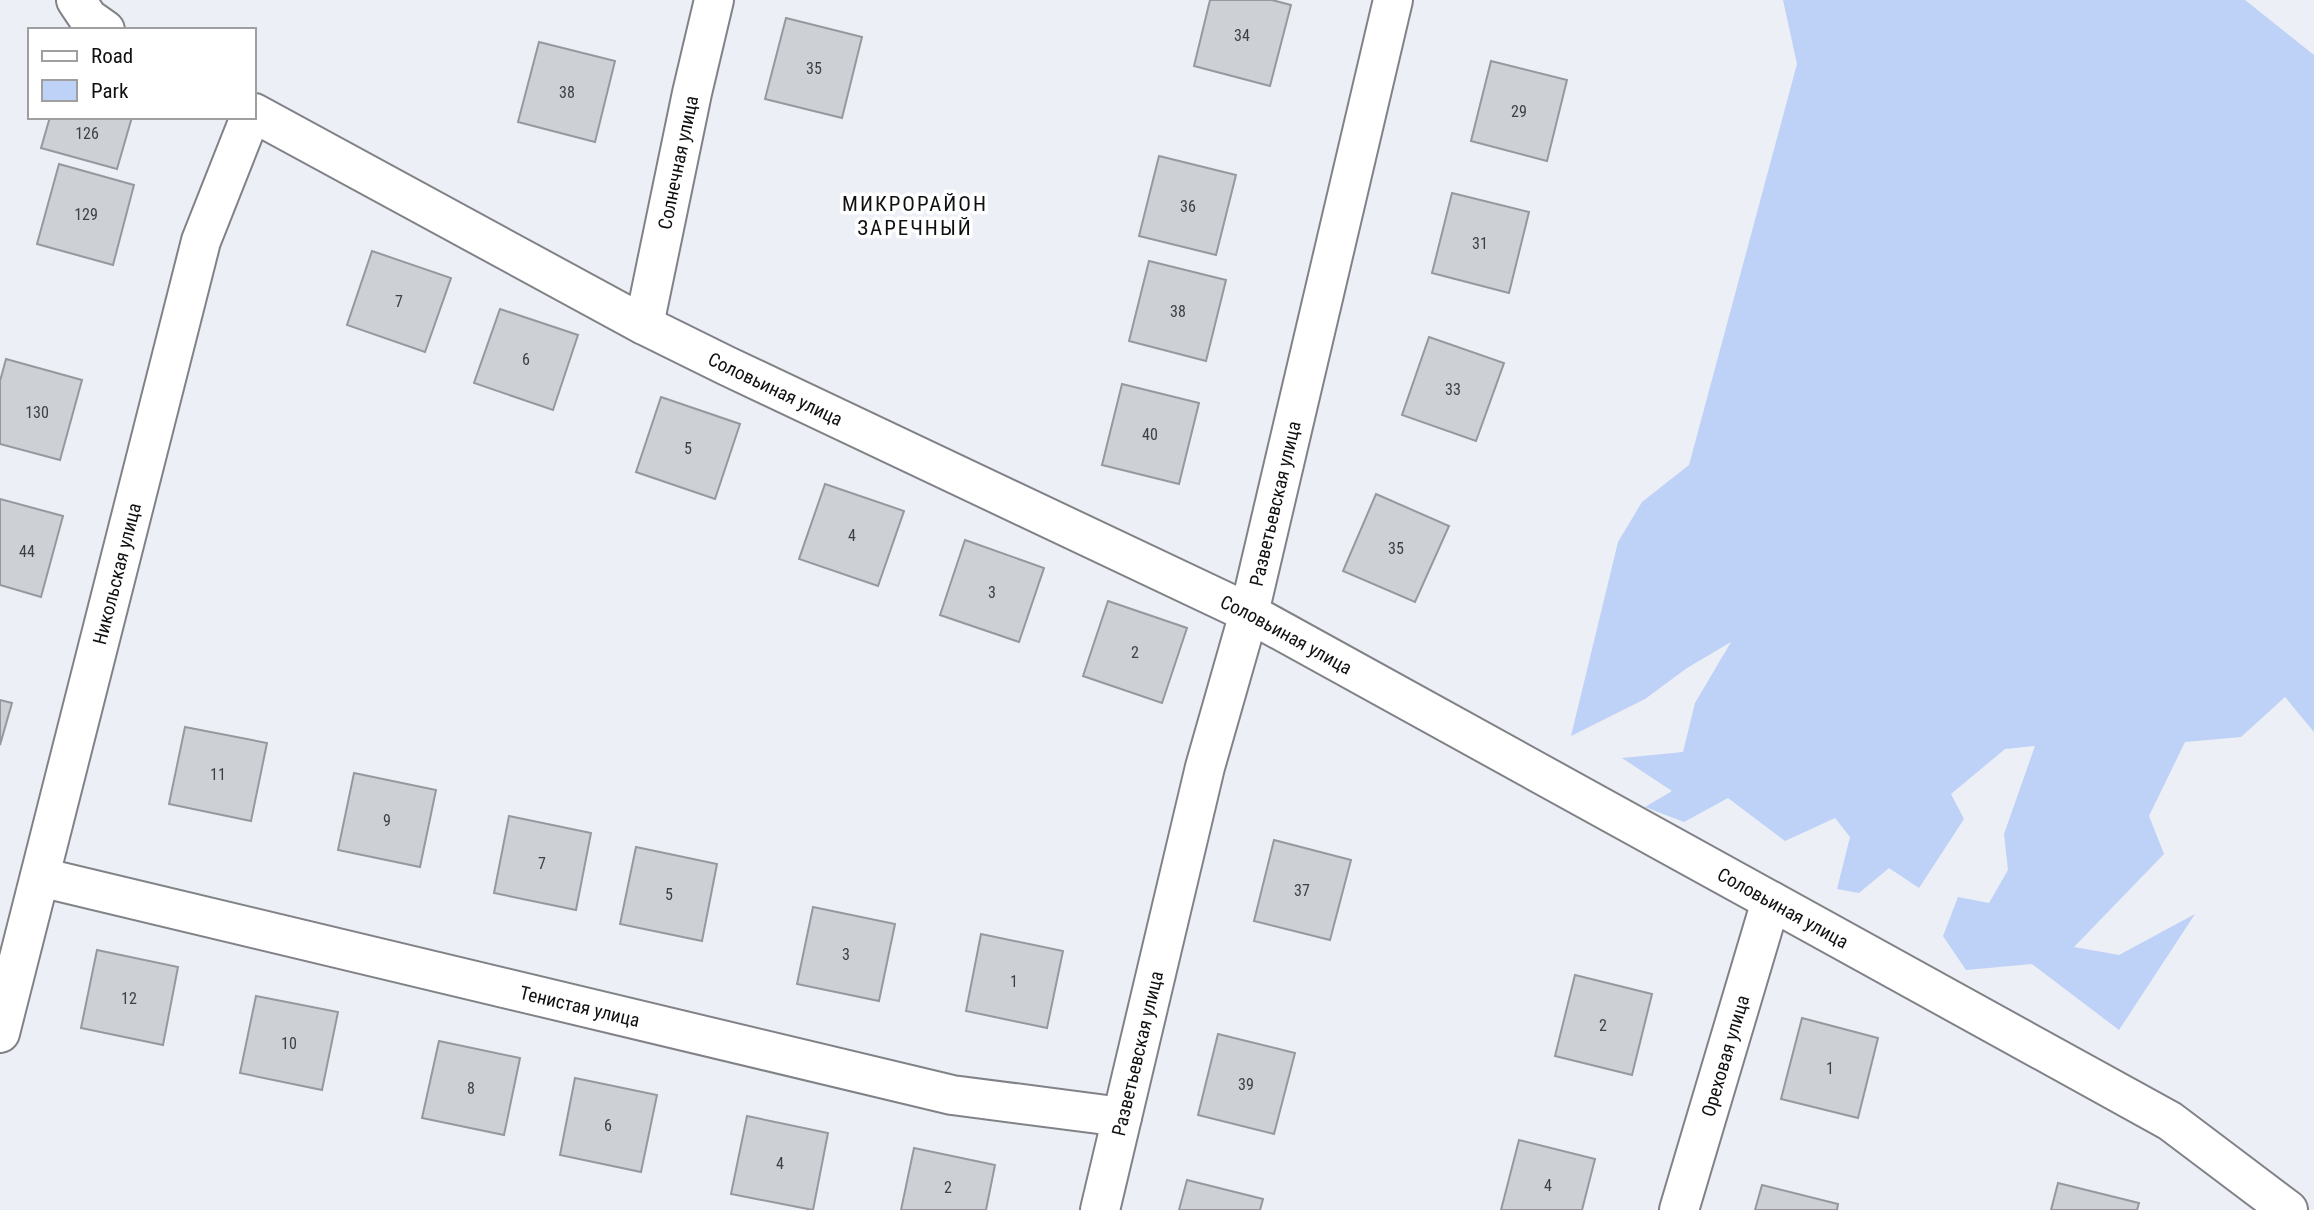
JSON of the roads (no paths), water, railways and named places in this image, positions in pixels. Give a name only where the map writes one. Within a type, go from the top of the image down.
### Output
[{"type":"street","points":[[76,0],[88,18],[102,28]]},
{"type":"street","name":"Солнечная улица","points":[[645,325],[692,93],[714,0]]},
{"type":"street","name":"Разветьевская улица","points":[[1100,1210],[1205,766],[1249,613],[1393,0]]},
{"type":"street","name":"Соловьиная улица","points":[[256,114],[645,325],[1249,613],[2170,1121],[2288,1210]]},
{"type":"street","name":"Никольская улица","points":[[0,1033],[201,241],[249,119]]},
{"type":"street","name":"Тенистая улица","points":[[40,877],[953,1095],[1122,1117]]},
{"type":"street","name":"Ореховая улица","points":[[1679,1210],[1771,901]]},
{"type":"district","name":"МИКРОРАЙОН ЗАРЕЧНЫЙ","points":[[915,216]]}]
